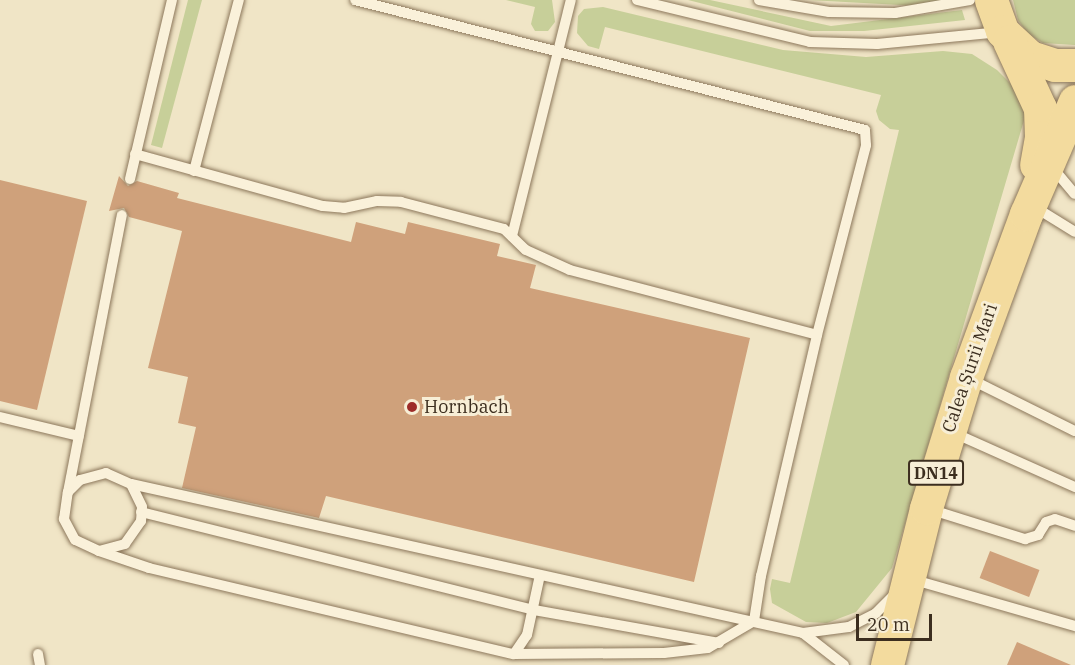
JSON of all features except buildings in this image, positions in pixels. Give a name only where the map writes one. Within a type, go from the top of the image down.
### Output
[{"type":"main road","name":"Calea Șurii Mari","points":[[991,0],[1040,108],[1041,137],[1028,209]]},
{"type":"main road","points":[[1006,36],[1030,57],[1055,65],[1075,65]]},
{"type":"main road","name":"Calea Șurii Mari","points":[[892,663],[909,575],[948,431],[1010,253],[1075,102]]},
{"type":"lane","points":[[130,179],[172,0]]},
{"type":"lane","points":[[194,171],[239,0]]},
{"type":"lane","points":[[122,215],[64,505],[67,530],[75,540],[149,568],[514,654],[664,653],[719,643],[754,621],[761,576],[817,335],[867,145],[865,130],[355,0]]},
{"type":"lane","points":[[512,236],[571,0]]},
{"type":"lane","points":[[637,0],[810,42],[877,44],[1006,36]]},
{"type":"lane","points":[[759,0],[829,12],[895,13],[970,0]]},
{"type":"lane","points":[[135,154],[333,208],[377,201],[401,202],[504,229],[526,250],[570,270],[817,335]]},
{"type":"lane","points":[[1048,162],[1075,194]]},
{"type":"lane","points":[[1028,209],[1075,232]]},
{"type":"lane","points":[[966,377],[1075,431]]},
{"type":"lane","points":[[0,417],[78,440]]},
{"type":"lane","points":[[948,431],[1075,487]]},
{"type":"lane","points":[[68,492],[93,474],[120,476],[131,484],[803,633],[826,633],[862,621],[890,600],[909,575],[1075,626]]},
{"type":"lane","points":[[99,551],[125,544],[136,533],[141,512],[131,484]]},
{"type":"lane","points":[[926,507],[1025,539],[1038,535],[1046,522],[1055,519],[1075,526]]},
{"type":"lane","points":[[141,512],[534,610],[719,643]]},
{"type":"lane","points":[[514,654],[526,635],[534,610],[540,575]]},
{"type":"lane","points":[[803,633],[844,665]]},
{"type":"green space","points":[[188,0],[202,0],[162,148],[151,145]]},
{"type":"green space","points":[[506,0],[552,0],[555,22],[548,31],[535,31],[531,24],[535,7]]},
{"type":"green space","points":[[688,0],[710,0],[831,26],[962,10],[965,20],[864,31],[810,31]]},
{"type":"green space","points":[[809,0],[941,0],[918,6]]},
{"type":"green space","points":[[1013,0],[1075,0],[1075,45],[1043,43],[1028,34],[1018,20]]},
{"type":"green space","points":[[603,7],[783,50],[866,57],[943,51],[972,54],[997,70],[1020,93],[1025,117],[892,568],[856,612],[827,623],[806,622],[772,603],[770,589],[772,579],[790,583],[899,130],[890,129],[879,120],[876,111],[881,95],[605,27],[599,49],[588,46],[577,33],[578,16],[584,9]]},
{"type":"place","name":"Hornbach","points":[[412,407]]}]
